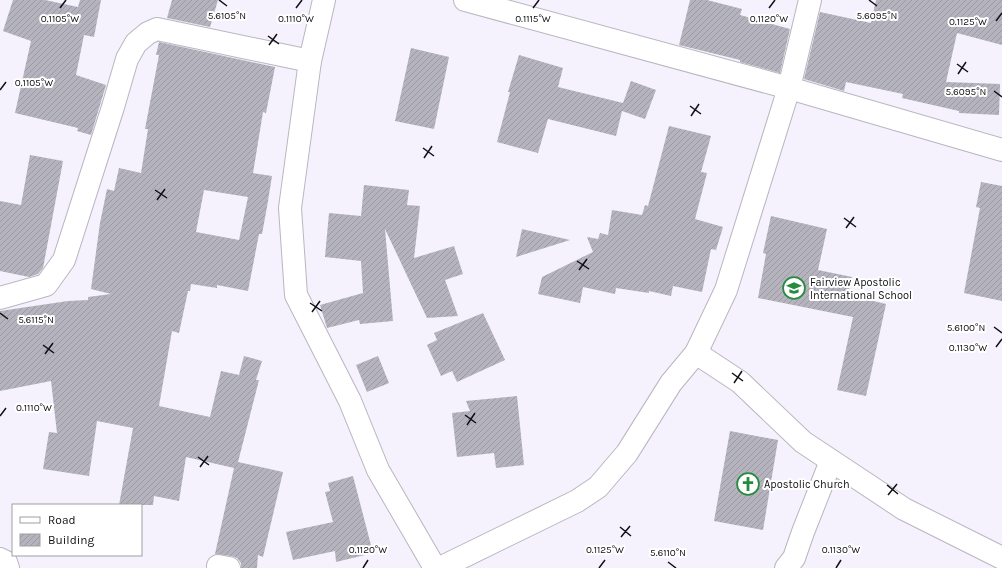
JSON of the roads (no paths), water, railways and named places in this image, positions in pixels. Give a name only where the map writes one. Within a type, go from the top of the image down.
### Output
[{"type":"street","points":[[324,0],[310,61],[290,208],[296,295],[350,401],[378,470],[435,568]]},
{"type":"street","points":[[465,0],[789,88],[1002,150]]},
{"type":"street","points":[[440,568],[577,501],[598,488],[627,453],[671,383],[696,353],[726,290],[789,88],[810,0]]},
{"type":"street","points":[[0,298],[46,285],[64,260],[114,107],[127,59],[136,43],[148,33],[157,29],[310,61]]},
{"type":"street","points":[[696,353],[740,382],[803,442],[831,461],[904,509],[1002,558]]},
{"type":"street","points":[[786,568],[794,558],[831,461]]},
{"type":"street","points":[[0,559],[6,562],[8,568]]},
{"type":"place","name":"Fairview Apostolic International School","points":[[794,288]]},
{"type":"place","name":"Apostolic Church","points":[[748,484]]}]
